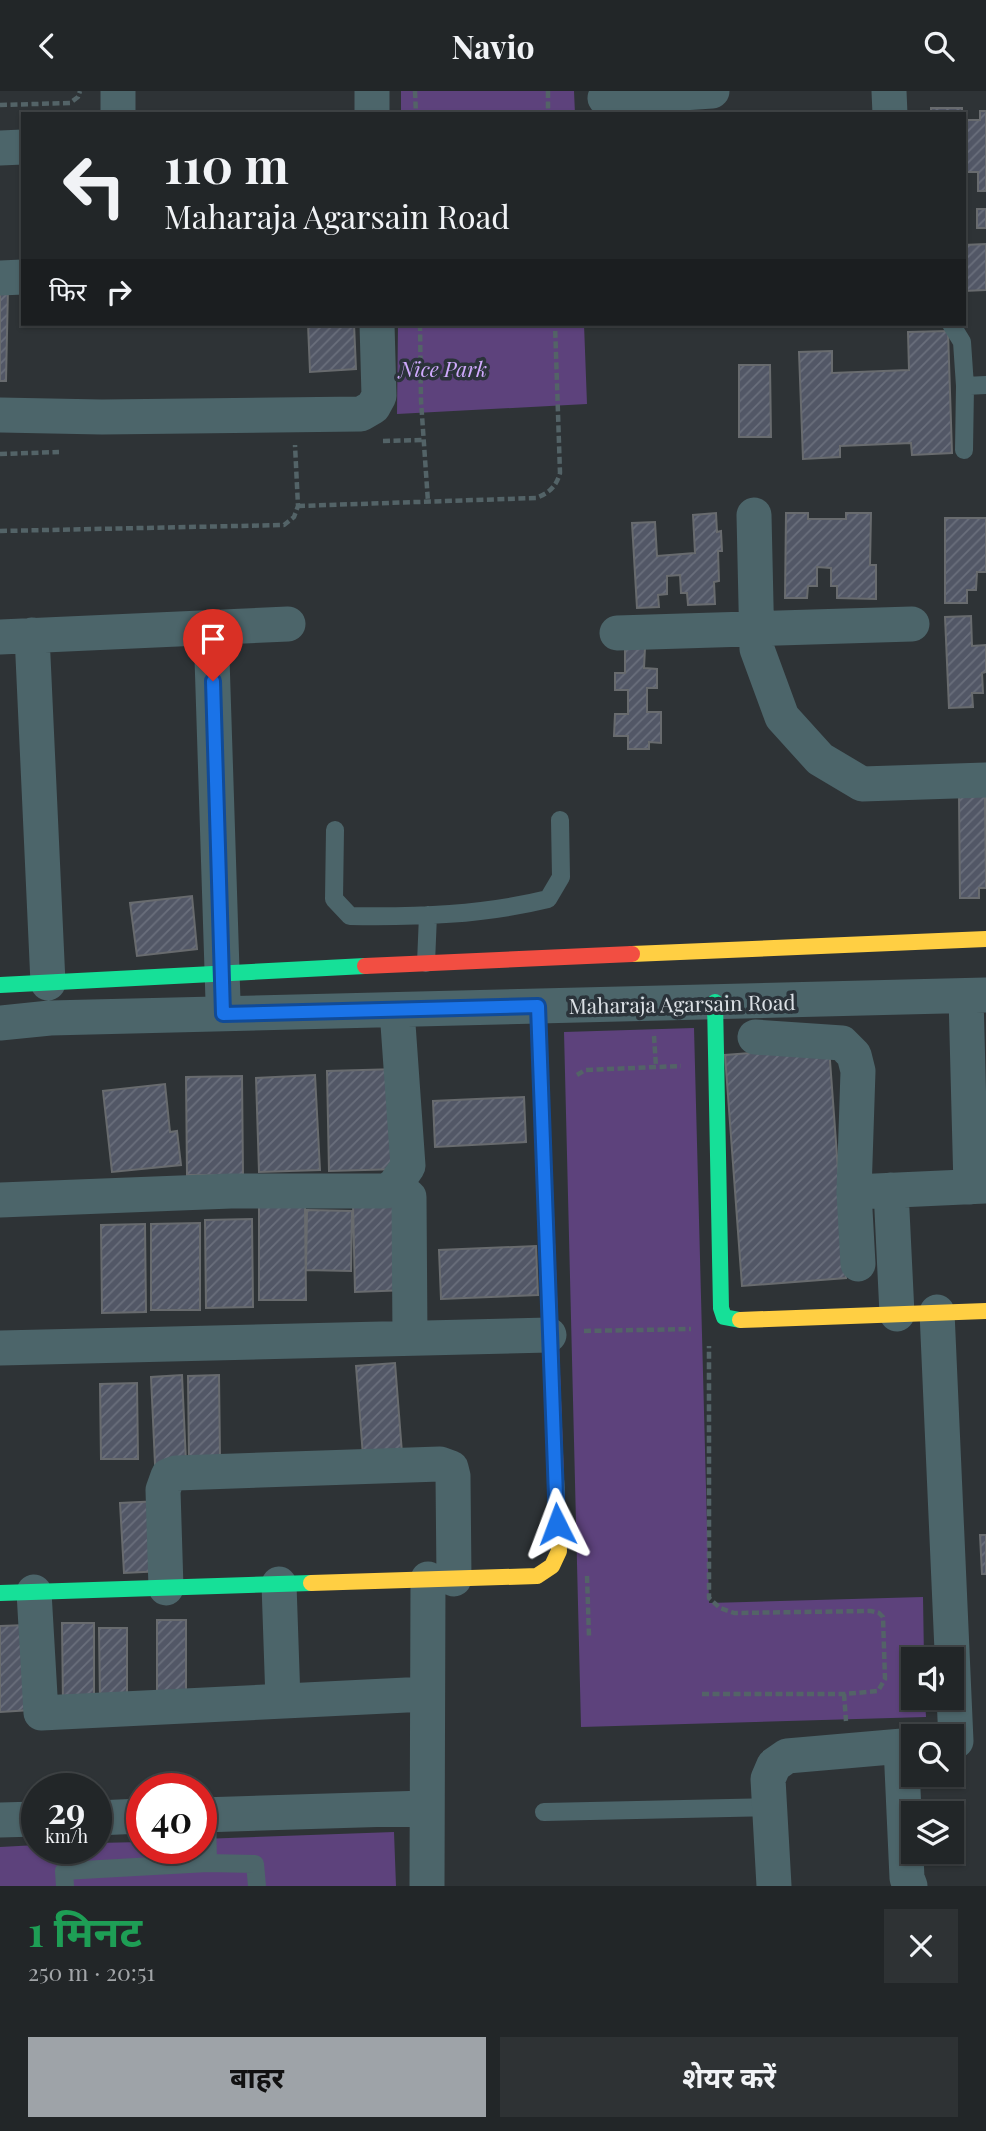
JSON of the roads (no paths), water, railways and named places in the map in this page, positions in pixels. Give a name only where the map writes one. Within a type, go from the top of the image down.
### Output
[{"type":"street","points":[[118,91],[118,112]]},
{"type":"street","points":[[372,91],[372,112]]},
{"type":"street","points":[[605,98],[710,91],[710,112]]},
{"type":"street","points":[[889,91],[890,112]]},
{"type":"street","points":[[0,148],[21,147]]},
{"type":"street","points":[[0,278],[21,277]]},
{"type":"street","points":[[0,415],[102,417],[361,414],[373,407],[379,396],[377,326]]},
{"type":"street","points":[[754,515],[757,649],[782,717],[820,759],[862,784],[986,781]]},
{"type":"street","points":[[48,983],[16,636],[288,624]]},
{"type":"street","points":[[617,633],[912,624]]},
{"type":"street","points":[[211,627],[223,1014]]},
{"type":"street","points":[[0,985],[221,972],[986,939]]},
{"type":"street","points":[[855,1192],[979,1186],[976,995]]},
{"type":"street","name":"Maharaja Agarsain Road","points":[[0,1023],[50,1018],[976,995]]},
{"type":"street","points":[[715,1002],[721,1308],[724,1317],[734,1320],[986,1311]]},
{"type":"street","points":[[427,1694],[41,1713],[17,1592],[537,1576],[552,1566],[559,1551],[564,1333],[538,1006]]},
{"type":"street","points":[[0,1200],[231,1191],[386,1191],[396,1185],[408,1166],[397,1010]]},
{"type":"street","points":[[755,1037],[842,1043],[854,1055],[858,1071],[855,1192],[858,1264]]},
{"type":"street","points":[[396,1185],[408,1196],[410,1338]]},
{"type":"street","points":[[891,1190],[897,1314]]},
{"type":"street","points":[[937,1312],[965,1741]]},
{"type":"street","points":[[0,1348],[564,1333]]},
{"type":"street","points":[[166,1588],[163,1490],[168,1476],[176,1473],[426,1465],[446,1465],[450,1468],[453,1476],[427,1694],[427,1886]]},
{"type":"street","points":[[279,1584],[283,1701]]},
{"type":"street","points":[[774,1886],[768,1779],[774,1765],[787,1756],[901,1746]]},
{"type":"street","points":[[907,1787],[907,1878],[910,1886]]},
{"type":"street","points":[[217,1815],[426,1808]]},
{"type":"street","points":[[0,1820],[21,1819]]},
{"type":"lane","points":[[952,326],[962,342],[965,386],[964,450]]},
{"type":"lane","points":[[965,386],[986,385]]},
{"type":"lane","points":[[335,829],[334,898],[350,916],[461,915],[506,909],[548,899],[561,877],[560,820]]},
{"type":"lane","points":[[426,963],[428,915]]},
{"type":"lane","points":[[544,1812],[770,1807]]},
{"type":"lane","points":[[217,1863],[255,1864],[257,1886]]},
{"type":"lane","points":[[65,1886],[64,1871],[190,1864]]},
{"type":"park label","name":"Nice Park","points":[[443,368]]}]
